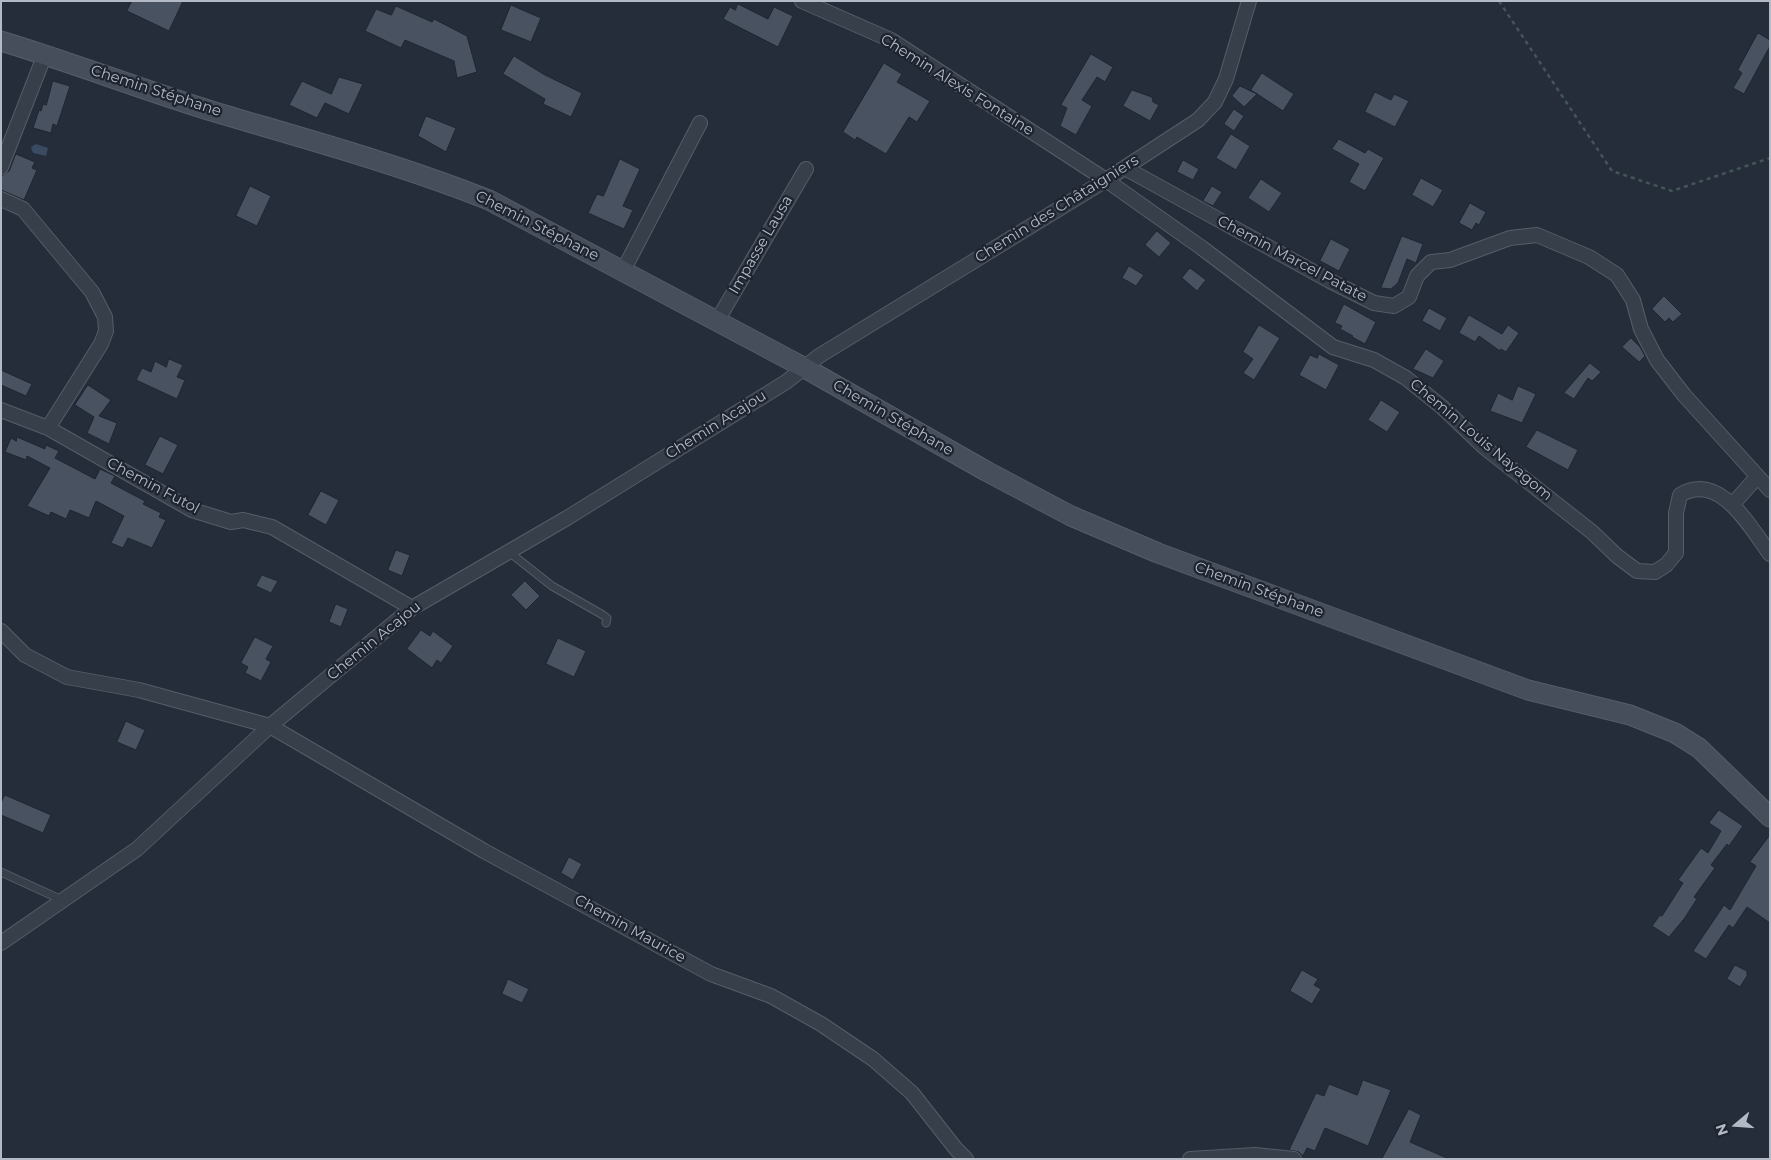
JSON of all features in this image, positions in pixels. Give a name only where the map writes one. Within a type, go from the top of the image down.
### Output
[{"type":"main road","name":"Chemin Stéphane","points":[[1,41],[210,110],[319,141],[443,182],[489,200],[805,368],[986,471],[1071,516],[1158,553],[1528,690],[1653,722],[1699,748],[1770,817]]},
{"type":"street","name":"Chemin Alexis Fontaine","points":[[802,1],[891,40],[1106,180]]},
{"type":"street","name":"Chemin des Châtaigniers","points":[[805,368],[819,356],[1106,180],[1198,120],[1215,102],[1226,79],[1249,1]]},
{"type":"street","points":[[1,167],[45,54]]},
{"type":"street","points":[[623,271],[700,124]]},
{"type":"street","name":"Chemin Marcel Patate","points":[[1125,168],[1330,281],[1381,304],[1394,306],[1409,296],[1417,276],[1431,262],[1450,260],[1510,238],[1538,235],[1589,257],[1618,275],[1633,300],[1641,329],[1657,360],[1684,395],[1770,490]]},
{"type":"street","name":"Impasse Lausa","points":[[717,321],[806,169]]},
{"type":"street","name":"Chemin Louis Nayagom","points":[[1106,180],[1202,248],[1333,348],[1374,360],[1406,378],[1442,407],[1484,447],[1592,532],[1617,556],[1637,571],[1655,572],[1666,565],[1676,553],[1676,513],[1680,495],[1690,489],[1705,488],[1732,505],[1746,517],[1770,554]]},
{"type":"street","points":[[1,199],[23,209],[92,292],[105,317],[106,331],[101,344],[48,428]]},
{"type":"street","name":"Chemin Acajou","points":[[1,943],[137,849],[270,726],[412,608],[576,513],[805,368]]},
{"type":"street","name":"Chemin Futol","points":[[1,410],[48,428],[192,510],[231,522],[243,520],[272,527],[412,608]]},
{"type":"street","points":[[1732,505],[1757,477]]},
{"type":"street","name":"Chemin Maurice","points":[[1,631],[26,655],[67,677],[138,690],[270,726],[484,851],[711,974],[771,996],[821,1024],[873,1059],[912,1093],[956,1150],[966,1159]]},
{"type":"street","points":[[1190,1159],[1255,1155],[1294,1159]]},
{"type":"lane","points":[[508,552],[552,586],[603,614],[607,618],[606,623]]},
{"type":"lane","points":[[1,872],[62,900]]},
{"type":"path","points":[[1499,1],[1612,171],[1672,191],[1770,158]]},
{"type":"water","points":[[36,144],[48,148],[46,156],[33,153],[31,147]]},
{"type":"building","points":[[132,1],[183,1],[169,31],[127,11]]},
{"type":"building","points":[[738,4],[768,19],[774,7],[793,16],[778,47],[723,19],[730,7],[735,10]]},
{"type":"building","points":[[511,5],[541,18],[531,42],[501,30]]},
{"type":"building","points":[[396,6],[432,22],[434,19],[467,36],[477,72],[457,78],[454,61],[405,40],[401,48],[365,31],[376,9],[391,15]]},
{"type":"building","points":[[1758,33],[1770,40],[1770,46],[1744,94],[1733,88],[1742,73],[1738,70]]},
{"type":"building","points":[[1091,54],[1113,67],[1105,82],[1097,77],[1082,100],[1092,106],[1076,135],[1060,126],[1067,108],[1061,105]]},
{"type":"building","points":[[514,56],[545,75],[582,93],[571,117],[543,104],[545,99],[503,74]]},
{"type":"building","points":[[884,63],[902,74],[897,82],[930,101],[917,122],[909,117],[886,154],[857,137],[855,140],[843,132]]},
{"type":"building","points":[[1262,73],[1294,94],[1283,111],[1251,90]]},
{"type":"building","points":[[339,77],[363,84],[349,114],[325,103],[317,118],[289,105],[302,81],[331,94]]},
{"type":"building","points":[[53,81],[70,86],[57,126],[53,124],[51,133],[33,128],[39,110],[41,111],[43,104],[46,105]]},
{"type":"building","points":[[1240,86],[1257,94],[1244,107],[1232,96]]},
{"type":"building","points":[[1132,90],[1152,97],[1153,102],[1159,105],[1150,121],[1123,106]]},
{"type":"building","points":[[1375,92],[1391,100],[1394,94],[1409,101],[1395,127],[1365,112]]},
{"type":"building","points":[[1234,109],[1244,116],[1234,131],[1224,124]]},
{"type":"building","points":[[426,116],[456,128],[446,152],[418,136]]},
{"type":"building","points":[[1231,134],[1250,146],[1236,170],[1216,158]]},
{"type":"building","points":[[1339,139],[1365,153],[1368,149],[1384,158],[1365,191],[1349,182],[1359,164],[1332,149]]},
{"type":"building","points":[[16,154],[35,162],[32,168],[37,170],[24,200],[1,190],[1,176],[9,171]]},
{"type":"building","points":[[620,159],[640,169],[623,206],[633,210],[624,229],[588,213],[597,194],[603,196]]},
{"type":"building","points":[[1183,160],[1199,169],[1193,180],[1177,172]]},
{"type":"building","points":[[1421,178],[1443,190],[1433,207],[1412,195]]},
{"type":"building","points":[[1261,179],[1282,193],[1269,212],[1248,198]]},
{"type":"building","points":[[250,186],[271,196],[257,226],[236,216]]},
{"type":"building","points":[[1212,186],[1222,192],[1213,206],[1203,201]]},
{"type":"building","points":[[1470,203],[1486,212],[1479,225],[1476,223],[1472,230],[1459,223]]},
{"type":"building","points":[[1157,231],[1171,243],[1159,257],[1145,245]]},
{"type":"building","points":[[1402,236],[1423,244],[1416,263],[1407,259],[1398,283],[1391,289],[1381,288]]},
{"type":"building","points":[[1331,239],[1350,249],[1339,271],[1320,261]]},
{"type":"building","points":[[1129,266],[1144,275],[1136,286],[1122,278]]},
{"type":"building","points":[[1190,268],[1206,280],[1197,291],[1182,278]]},
{"type":"building","points":[[1664,296],[1682,314],[1673,322],[1669,318],[1665,322],[1652,309]]},
{"type":"building","points":[[1344,304],[1376,322],[1365,344],[1340,329],[1342,326],[1335,323]]},
{"type":"building","points":[[1429,308],[1447,318],[1440,331],[1422,321]]},
{"type":"building","points":[[1469,315],[1502,334],[1508,325],[1519,333],[1506,352],[1501,349],[1500,351],[1479,336],[1475,342],[1459,333]]},
{"type":"building","points":[[1259,325],[1280,338],[1254,380],[1243,373],[1253,359],[1243,352]]},
{"type":"building","points":[[1631,338],[1640,347],[1645,356],[1639,362],[1622,347]]},
{"type":"building","points":[[1426,349],[1444,361],[1433,378],[1413,369]]},
{"type":"building","points":[[1319,354],[1339,365],[1326,390],[1299,375],[1310,355],[1317,358]]},
{"type":"building","points":[[169,359],[183,365],[177,377],[185,380],[177,399],[136,380],[142,368],[151,372],[155,361],[166,367]]},
{"type":"building","points":[[1590,363],[1601,372],[1592,381],[1588,378],[1574,399],[1564,393]]},
{"type":"building","points":[[1,370],[32,384],[26,396],[1,385]]},
{"type":"building","points":[[88,385],[111,400],[99,416],[117,423],[109,444],[87,433],[94,417],[75,405]]},
{"type":"building","points":[[1518,386],[1536,394],[1522,423],[1490,411],[1498,393],[1512,400]]},
{"type":"building","points":[[1381,400],[1400,412],[1387,432],[1368,420]]},
{"type":"building","points":[[1537,430],[1578,450],[1568,470],[1526,447]]},
{"type":"building","points":[[160,436],[178,445],[163,474],[145,465]]},
{"type":"building","points":[[17,437],[45,449],[46,445],[59,451],[55,458],[95,479],[100,469],[115,476],[111,483],[145,501],[143,504],[161,513],[159,517],[166,520],[152,548],[128,538],[123,548],[111,543],[124,516],[96,501],[89,518],[70,510],[66,519],[51,512],[49,516],[27,506],[50,468],[27,456],[26,460],[5,452],[11,438],[16,441]]},
{"type":"building","points":[[321,491],[339,500],[326,525],[308,515]]},
{"type":"building","points":[[396,550],[410,555],[402,576],[388,570]]},
{"type":"building","points":[[262,575],[278,581],[271,593],[256,586]]},
{"type":"building","points":[[525,581],[540,596],[526,610],[511,595]]},
{"type":"building","points":[[336,604],[348,609],[341,627],[329,622]]},
{"type":"building","points":[[421,630],[430,636],[433,631],[453,646],[441,663],[437,660],[432,668],[407,649]]},
{"type":"building","points":[[255,637],[273,646],[266,659],[271,662],[261,681],[245,673],[248,667],[241,663]]},
{"type":"building","points":[[558,638],[586,651],[574,677],[546,664]]},
{"type":"building","points":[[126,721],[145,730],[136,750],[117,742]]},
{"type":"building","points":[[5,795],[51,815],[43,833],[1,815],[1,803]]},
{"type":"building","points":[[1719,810],[1743,826],[1729,846],[1727,844],[1711,865],[1715,868],[1694,897],[1697,899],[1669,937],[1652,926],[1660,915],[1662,916],[1683,883],[1678,880],[1701,848],[1708,853],[1721,831],[1709,823]]},
{"type":"building","points":[[1770,835],[1770,923],[1747,907],[1733,928],[1729,925],[1706,959],[1693,951],[1724,905],[1730,910],[1756,866],[1750,862]]},
{"type":"building","points":[[569,857],[582,864],[573,880],[561,873]]},
{"type":"building","points":[[1735,965],[1747,971],[1747,976],[1740,987],[1727,979]]},
{"type":"building","points":[[1302,970],[1318,979],[1314,985],[1321,989],[1312,1004],[1290,991]]},
{"type":"building","points":[[508,979],[529,989],[522,1003],[502,994]]},
{"type":"building","points":[[1363,1080],[1391,1090],[1368,1146],[1325,1128],[1315,1151],[1307,1148],[1303,1156],[1299,1152],[1289,1150],[1316,1093],[1324,1096],[1329,1084],[1357,1095]]},
{"type":"building","points":[[1409,1109],[1421,1115],[1410,1142],[1449,1159],[1382,1159]]}]
